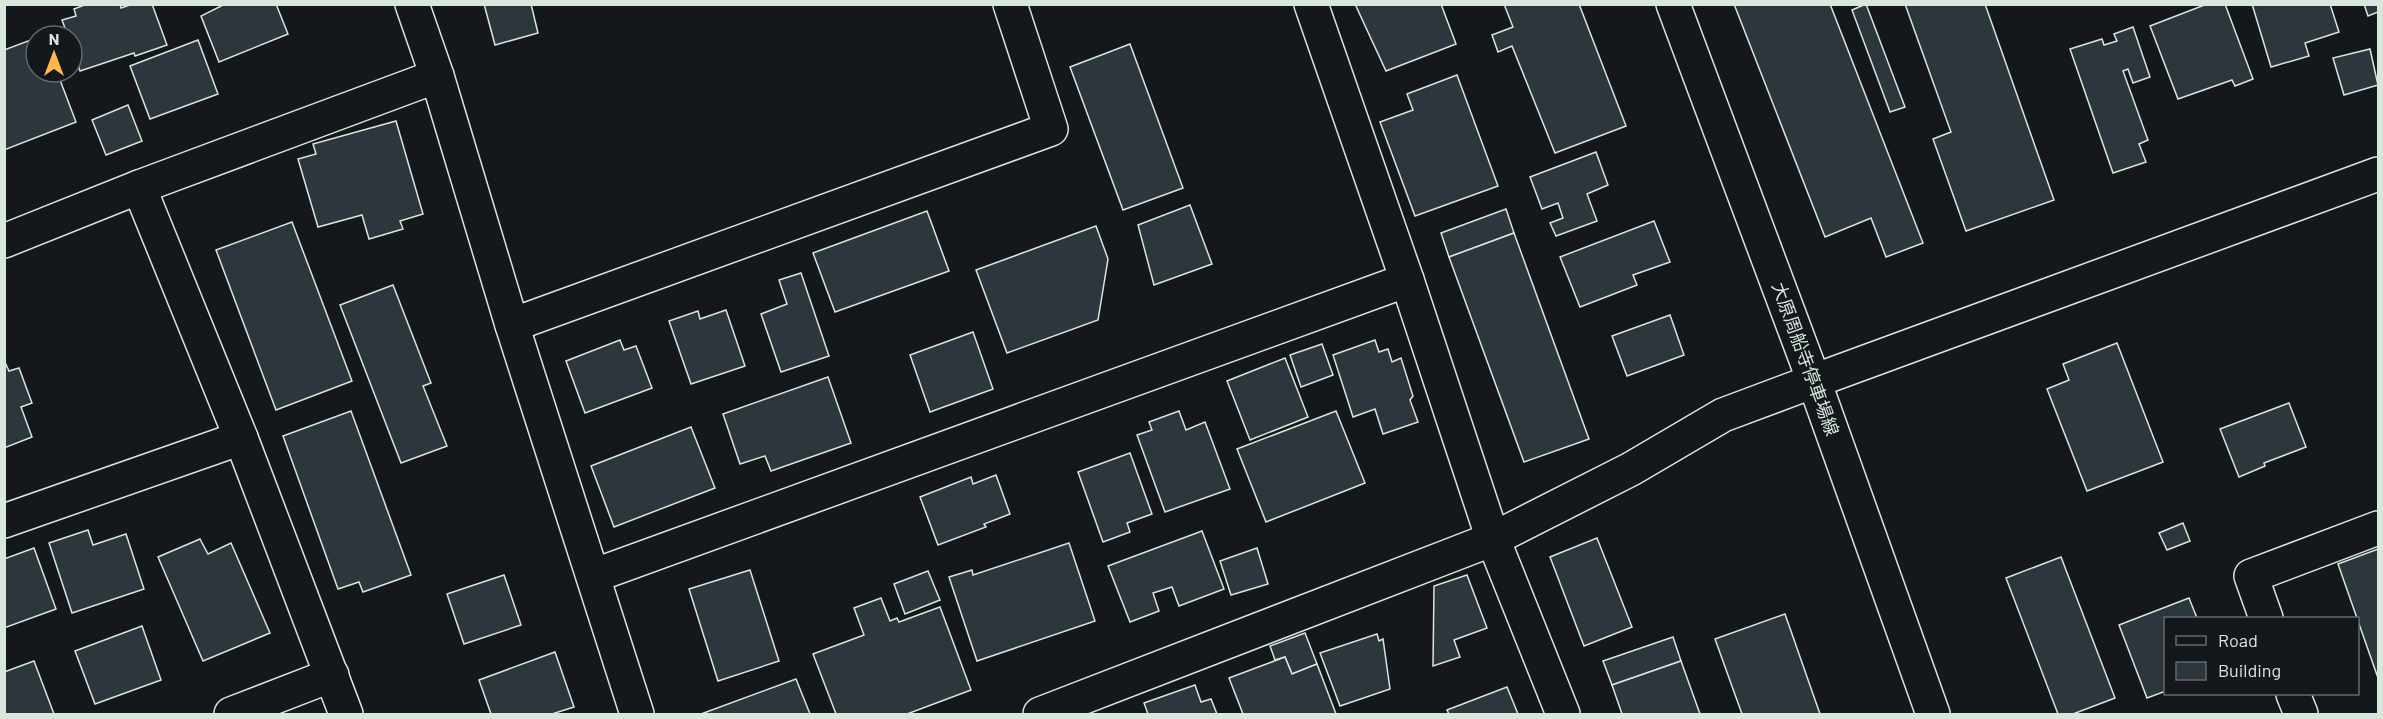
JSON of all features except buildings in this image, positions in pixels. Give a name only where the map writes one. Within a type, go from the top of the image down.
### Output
[{"type":"street","points":[[412,4],[437,76],[512,326],[637,714]]},
{"type":"street","points":[[512,326],[1051,129],[1010,4]]},
{"type":"street","points":[[1311,4],[1407,280],[1493,538],[1563,714]]},
{"type":"street","name":"大原周船寺停車場線","points":[[1672,4],[1814,381],[1932,714]]},
{"type":"street","points":[[4,241],[139,187],[437,76]]},
{"type":"street","points":[[1040,714],[1493,538],[1631,469],[1723,415],[2379,174]]},
{"type":"street","points":[[139,187],[241,438],[346,714]]},
{"type":"street","points":[[593,576],[1407,280]]},
{"type":"street","points":[[4,521],[241,438]]},
{"type":"street","points":[[2266,617],[2251,576],[2379,528]]},
{"type":"street","points":[[231,714],[332,675]]},
{"type":"street","points":[[2294,695],[2301,714]]}]
